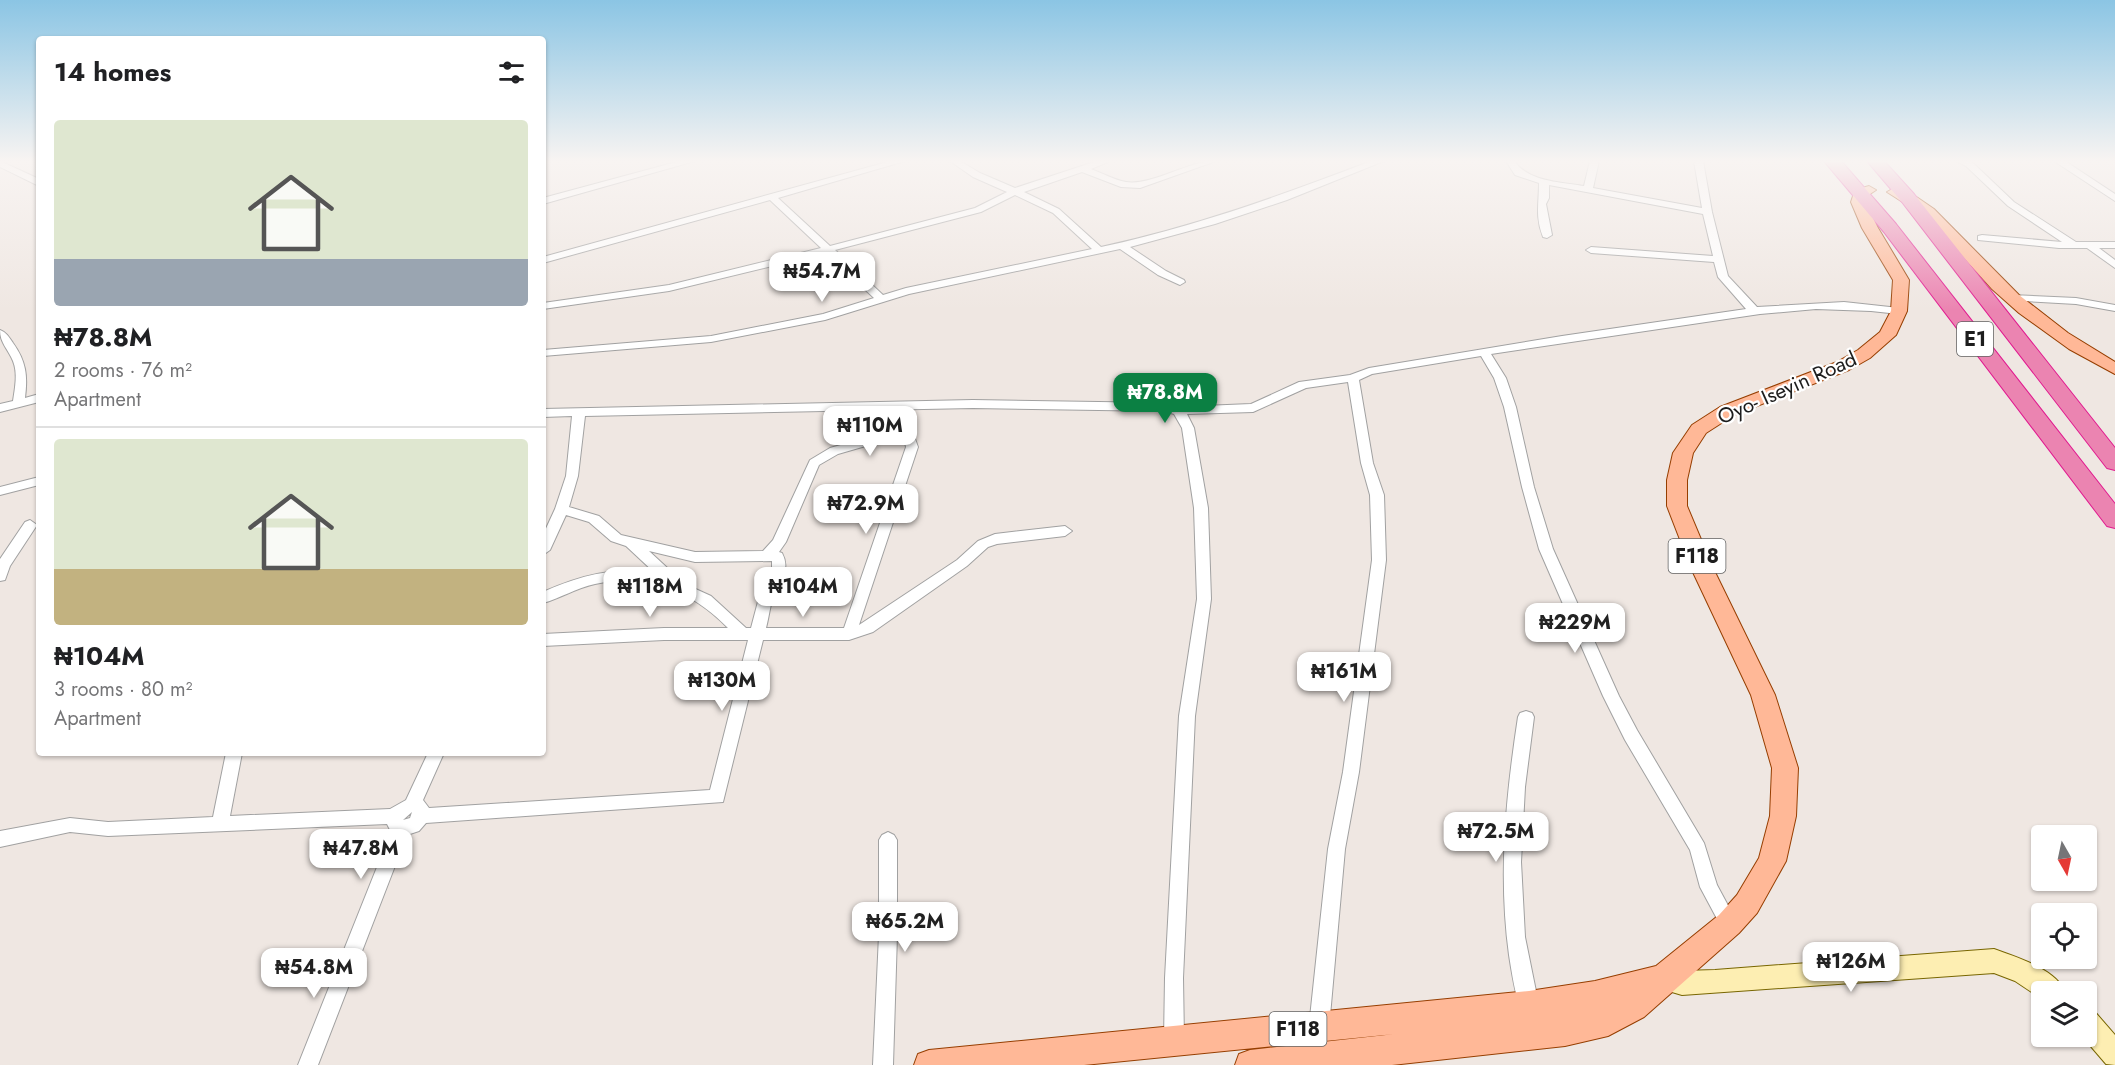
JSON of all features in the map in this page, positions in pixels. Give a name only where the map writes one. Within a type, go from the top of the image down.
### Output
[{"type":"highway","name":"E1","points":[[1893,211],[2115,520]]},
{"type":"highway","name":"E1","points":[[1894,211],[2115,463]]},
{"type":"main road","name":"Oyo- Iseyin Road","points":[[1664,978],[1729,924],[1747,904],[1772,861],[1783,816],[1785,768],[1763,695],[1702,568],[1677,506],[1677,480],[1683,453],[1699,429],[1727,411],[1843,366],[1864,354],[1887,335],[1899,311],[1901,280],[1870,228],[1879,211]]},
{"type":"main road","points":[[1916,211],[1934,217],[2012,298],[2082,351],[2115,369]]},
{"type":"main road","name":"F118","points":[[929,1065],[1529,1006],[1595,996],[1664,978]]},
{"type":"main road","name":"F118","points":[[1250,1065],[1565,1031],[1608,1021],[1633,1007],[1664,978]]},
{"type":"street","points":[[546,259],[722,211]]},
{"type":"street","points":[[787,211],[881,299]]},
{"type":"street","points":[[546,306],[669,288],[975,211]]},
{"type":"street","points":[[1054,211],[1072,224],[1098,249]]},
{"type":"street","points":[[546,353],[658,345],[758,331],[825,317],[906,291],[1121,245],[1212,222],[1246,211]]},
{"type":"street","points":[[1542,211],[1547,235]]},
{"type":"street","points":[[1700,211],[1707,212],[1723,277],[1754,311]]},
{"type":"street","points":[[2022,211],[2075,246]]},
{"type":"street","points":[[1982,238],[2075,246],[2115,245]]},
{"type":"street","points":[[1121,245],[1161,273],[1180,282]]},
{"type":"street","points":[[2089,245],[2115,265]]},
{"type":"street","points":[[1591,250],[1719,259]]},
{"type":"street","points":[[2012,298],[2076,301],[2115,308]]},
{"type":"street","points":[[546,413],[973,404],[1164,408],[1179,411],[1253,408],[1303,385],[1353,378],[1369,371],[1555,339],[1754,311],[1829,305],[1867,305],[1899,311]]},
{"type":"street","points":[[0,333],[18,357],[22,369],[19,403]]},
{"type":"street","points":[[1484,352],[1500,378],[1510,406],[1528,488],[1546,549],[1611,696],[1631,735],[1698,848],[1709,887],[1729,924]]},
{"type":"street","points":[[1319,1026],[1333,866],[1351,772],[1379,560],[1377,495],[1366,463],[1353,378]]},
{"type":"street","points":[[0,408],[36,399]]},
{"type":"street","points":[[1174,1040],[1174,978],[1187,716],[1204,599],[1201,508],[1188,428],[1179,411]]},
{"type":"street","points":[[546,544],[562,509],[572,476],[579,412]]},
{"type":"street","points":[[767,556],[779,542],[814,463],[834,451],[883,437],[910,439],[912,447],[849,634]]},
{"type":"street","points":[[0,491],[36,482]]},
{"type":"street","points":[[308,1065],[398,822],[399,810],[717,797],[750,634],[781,566],[777,556],[694,557],[616,538],[594,519],[562,509]]},
{"type":"street","points":[[0,576],[3,565],[30,525]]},
{"type":"street","points":[[546,640],[664,633],[849,634],[868,628],[962,563],[983,544],[995,539],[1065,531]]},
{"type":"street","points":[[631,542],[676,585]]},
{"type":"street","points":[[546,597],[585,580],[614,575],[631,574],[656,578],[676,585],[709,602],[750,634]]},
{"type":"street","points":[[1526,717],[1516,779],[1514,852],[1515,926],[1519,973],[1529,1006]]},
{"type":"street","points":[[220,824],[233,756]]},
{"type":"street","points":[[417,810],[435,756]]},
{"type":"street","points":[[0,838],[70,825],[108,829],[220,824],[398,822]]},
{"type":"street","points":[[883,1065],[888,935],[888,840]]},
{"type":"street","points":[[1664,978],[1682,983],[1716,982],[1994,961],[2023,972],[2036,981]]},
{"type":"street","points":[[2097,1034],[2115,1054]]}]
